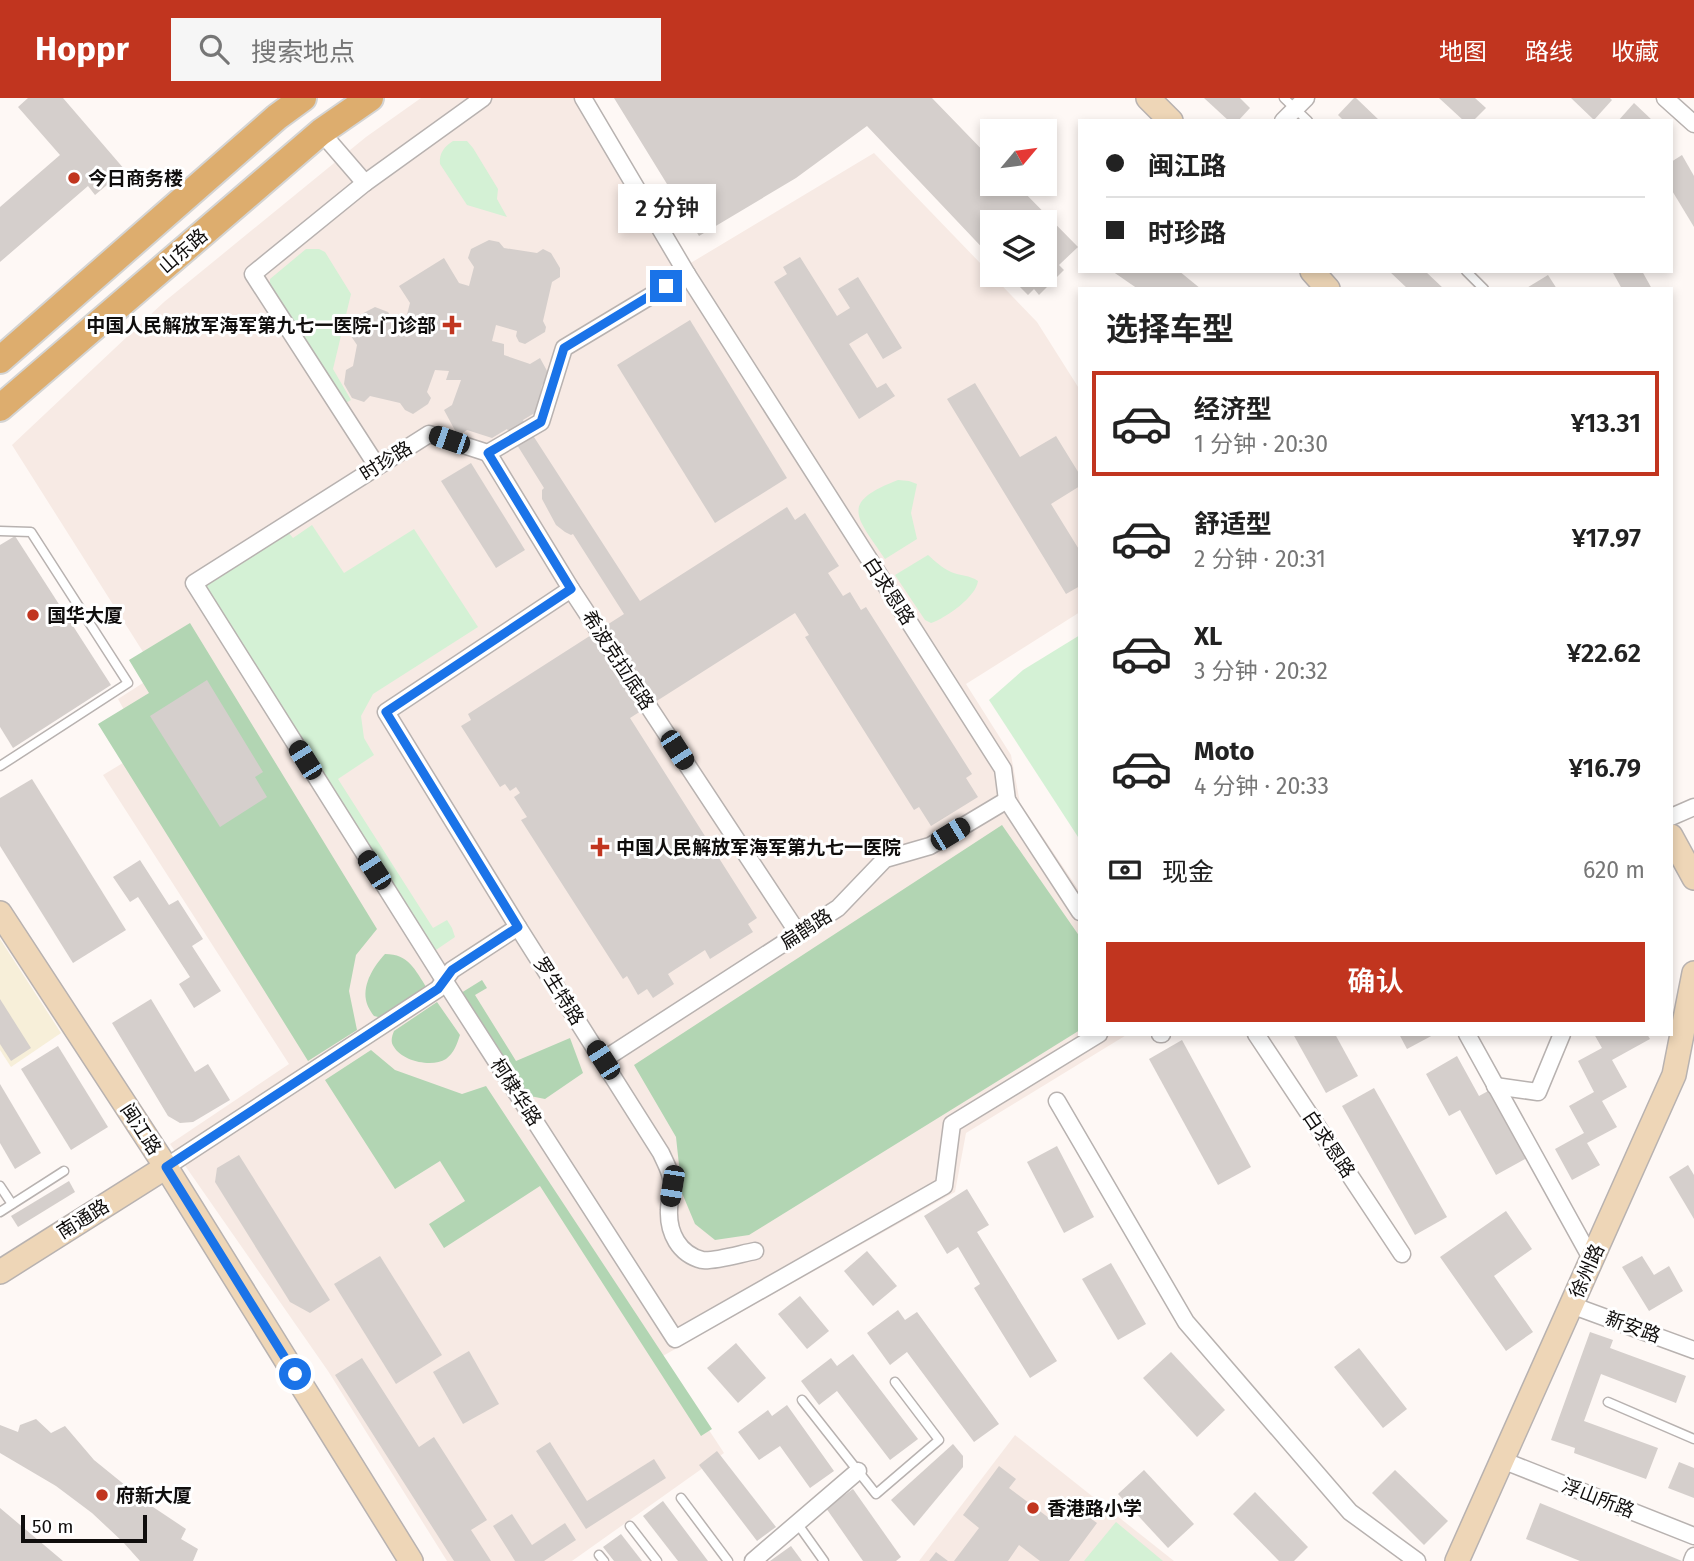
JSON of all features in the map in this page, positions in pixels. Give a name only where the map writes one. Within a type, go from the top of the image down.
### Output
[{"type":"main road","name":"山东路","points":[[0,360],[267,126],[303,98]]},
{"type":"main road","name":"山东路","points":[[0,408],[321,132],[370,98]]},
{"type":"street","points":[[377,466],[253,274],[365,183],[482,98]]},
{"type":"street","name":"白求恩路","points":[[583,98],[687,274],[1003,769],[1007,800],[1078,909]]},
{"type":"street","points":[[1148,98],[1169,119]]},
{"type":"street","points":[[1665,98],[1694,124]]},
{"type":"street","points":[[1284,119],[1295,102]]},
{"type":"street","points":[[321,132],[365,183]]},
{"type":"street","points":[[1314,273],[1326,287]]},
{"type":"street","points":[[488,453],[541,422],[564,348],[687,274]]},
{"type":"street","name":"时珍路","points":[[194,583],[429,433],[488,453]]},
{"type":"street","name":"希波克拉底路","points":[[488,453],[571,589],[798,933]]},
{"type":"street","name":"柯棣华路","points":[[194,583],[444,980],[675,1339],[944,1186],[952,1124],[1096,1036]]},
{"type":"street","name":"罗生特路","points":[[571,589],[386,712],[660,1153],[672,1186],[668,1211],[671,1235],[682,1250],[703,1260],[755,1251]]},
{"type":"street","name":"扁鹊路","points":[[603,1060],[838,908],[885,859],[930,846],[1007,800]]},
{"type":"street","points":[[1673,816],[1694,807]]},
{"type":"street","points":[[1673,840],[1694,878]]},
{"type":"street","name":"闽江路","points":[[0,914],[166,1167],[410,1560]]},
{"type":"street","points":[[166,1167],[438,989],[452,970],[518,927]]},
{"type":"street","name":"徐州路","points":[[1457,1561],[1674,1075],[1694,973]]},
{"type":"street","name":"白求恩路","points":[[1257,1036],[1402,1254]]},
{"type":"street","points":[[1468,1036],[1592,1260]]},
{"type":"street","points":[[1495,1086],[1538,1092],[1561,1036]]},
{"type":"street","points":[[1057,1101],[1186,1322],[1350,1512],[1417,1561]]},
{"type":"street","name":"南通路","points":[[0,1272],[166,1167]]},
{"type":"street","name":"新安路","points":[[1572,1305],[1694,1350]]},
{"type":"street","name":"浮山所路","points":[[1502,1460],[1694,1536]]},
{"type":"street","points":[[754,1561],[858,1471]]},
{"type":"street","points":[[1692,1561],[1694,1556]]},
{"type":"lane","points":[[1295,102],[1307,119]]},
{"type":"lane","points":[[1468,273],[1482,287]]},
{"type":"lane","points":[[0,531],[31,532],[128,683],[0,766]]},
{"type":"lane","points":[[0,1212],[64,1171]]},
{"type":"lane","points":[[0,1186],[12,1205]]},
{"type":"lane","points":[[802,1400],[876,1494],[939,1440],[895,1382]]},
{"type":"lane","points":[[1608,1402],[1694,1439]]},
{"type":"lane","points":[[681,1498],[728,1561]]},
{"type":"lane","points":[[797,1523],[824,1561]]},
{"type":"lane","points":[[630,1526],[657,1561]]},
{"type":"shaded area","name":"中国人民解放军海军第九七一医院","points":[[421,98],[591,98],[689,264],[874,153],[980,263],[980,287],[1003,287],[1037,322],[1078,387],[1078,613],[966,684],[1011,755],[1020,803],[1078,889],[1078,1036],[1125,1036],[966,1133],[955,1192],[661,1357],[724,1453],[572,1561],[447,1561],[328,1371],[170,1144],[289,1064],[103,775],[146,749],[118,699],[157,674],[12,445],[164,302],[366,137]]},
{"type":"shaded area","points":[[0,939],[61,1033],[11,1067],[0,1050]]},
{"type":"shaded area","name":"香港路小学","points":[[1015,1435],[1174,1561],[919,1561]]},
{"type":"green space","points":[[453,141],[467,141],[473,148],[498,189],[497,199],[507,217],[467,205],[440,164],[443,151]]},
{"type":"green space","points":[[306,249],[325,252],[351,294],[333,369],[351,400],[342,405],[270,286],[270,279]]},
{"type":"green space","points":[[898,480],[917,484],[911,513],[917,539],[885,559],[861,522],[858,512],[860,504],[867,496]]},
{"type":"green space","points":[[312,525],[344,573],[414,529],[478,627],[373,694],[361,716],[364,738],[374,755],[338,779],[433,928],[447,920],[452,928],[455,937],[433,952],[203,587],[288,532],[293,538]]},
{"type":"green space","points":[[928,555],[948,570],[978,581],[972,594],[959,606],[931,623],[925,620],[895,575]]},
{"type":"green space","points":[[190,623],[377,929],[356,955],[349,991],[357,1030],[308,1061],[98,724],[149,693],[129,660]]},
{"type":"green space","points":[[1078,636],[1078,837],[989,700],[1023,670]]},
{"type":"green space","points":[[1002,825],[1078,934],[1078,1031],[749,1235],[715,1240],[695,1224],[682,1193],[676,1137],[634,1065]]},
{"type":"green space","points":[[385,954],[406,960],[427,988],[382,1018],[372,1013],[367,1002],[366,987],[370,975]]},
{"type":"green space","points":[[482,980],[487,988],[475,995],[516,1061],[570,1038],[583,1073],[545,1099],[525,1095],[461,993]]},
{"type":"green space","points":[[437,1002],[460,1035],[453,1051],[446,1059],[433,1063],[418,1062],[398,1052],[393,1045],[394,1031]]},
{"type":"green space","points":[[371,1050],[395,1070],[462,1094],[486,1086],[712,1429],[701,1436],[540,1186],[444,1248],[429,1224],[465,1201],[440,1161],[395,1189],[325,1080]]},
{"type":"green space","points":[[1116,1522],[1163,1561],[1084,1561]]},
{"type":"building","name":"今日商务楼","points":[[28,98],[63,98],[125,170],[95,195],[88,186],[0,262],[0,207],[60,155],[18,107]]},
{"type":"building","points":[[614,98],[932,98],[980,148],[980,196],[1028,196],[1042,210],[980,210],[980,245],[867,126],[796,178],[699,236]]},
{"type":"building","points":[[1204,98],[1240,98],[1250,108],[1240,119],[1227,119]]},
{"type":"building","points":[[1356,98],[1378,119],[1342,119],[1338,115]]},
{"type":"building","points":[[1439,98],[1475,98],[1486,108],[1475,119],[1462,119]]},
{"type":"building","points":[[1571,98],[1610,98],[1612,100],[1593,119]]},
{"type":"building","points":[[1634,103],[1651,119],[1620,119]]},
{"type":"building","points":[[1682,155],[1694,176],[1694,227],[1673,192],[1673,161]]},
{"type":"building","points":[[1057,226],[1078,247],[1059,265],[1064,270],[1057,277]]},
{"type":"building","points":[[489,240],[499,242],[504,248],[537,253],[543,249],[551,253],[560,268],[560,277],[552,282],[543,321],[545,332],[525,344],[519,342],[517,331],[496,325],[492,341],[504,344],[504,355],[530,364],[540,358],[552,380],[542,385],[538,411],[523,420],[640,601],[787,507],[795,520],[805,513],[839,566],[828,573],[843,596],[850,592],[861,610],[866,607],[972,774],[966,778],[978,797],[931,826],[919,807],[914,810],[805,637],[809,635],[795,613],[630,718],[757,918],[748,924],[753,932],[710,959],[705,950],[668,974],[674,984],[653,998],[647,989],[638,995],[627,976],[623,979],[521,820],[527,817],[514,797],[520,793],[516,787],[510,791],[505,784],[500,787],[461,726],[471,720],[468,714],[624,614],[573,534],[556,525],[542,499],[544,488],[507,429],[492,438],[467,430],[458,436],[444,410],[452,405],[461,380],[446,380],[449,371],[435,370],[427,392],[431,398],[428,404],[413,414],[405,410],[400,403],[370,396],[364,402],[352,398],[344,384],[346,370],[353,366],[357,345],[351,336],[356,317],[375,307],[388,312],[392,319],[405,322],[410,303],[399,286],[444,258],[459,283],[469,286],[474,267],[468,258],[471,249]]},
{"type":"building","points":[[800,257],[837,316],[850,308],[838,289],[858,277],[902,348],[883,359],[867,333],[849,344],[877,388],[886,383],[895,396],[859,419],[774,282],[787,274],[783,267]]},
{"type":"building","points":[[1115,273],[1181,273],[1199,287],[1135,287]]},
{"type":"building","points":[[1391,273],[1427,273],[1442,287],[1406,287]]},
{"type":"building","points":[[1613,273],[1643,273],[1651,287],[1621,287]]},
{"type":"building","points":[[1548,275],[1556,287],[1528,287]]},
{"type":"building","points":[[1020,287],[1047,287],[1039,295],[1034,289],[1028,295]]},
{"type":"building","points":[[690,320],[787,478],[715,523],[617,365]]},
{"type":"building","points":[[975,383],[1020,457],[1056,436],[1078,472],[1078,487],[1051,504],[1078,548],[1078,587],[1066,594],[947,399]]},
{"type":"building","points":[[471,463],[525,550],[496,568],[441,481]]},
{"type":"building","name":"国华大厦","points":[[15,536],[111,685],[13,748],[0,727],[0,545]]},
{"type":"building","points":[[207,680],[263,772],[255,777],[267,797],[220,827],[150,716]]},
{"type":"building","points":[[32,779],[126,930],[73,963],[0,846],[0,798]]},
{"type":"building","points":[[140,860],[169,905],[178,900],[203,939],[192,946],[221,991],[194,1008],[179,984],[190,977],[138,897],[130,902],[113,877]]},
{"type":"building","points":[[0,999],[31,1048],[11,1061],[0,1044]]},
{"type":"building","points":[[151,999],[195,1072],[208,1064],[230,1100],[193,1122],[180,1123],[168,1116],[112,1023]]},
{"type":"building","points":[[1294,1036],[1336,1036],[1358,1076],[1326,1093]]},
{"type":"building","points":[[1400,1036],[1431,1036],[1407,1049]]},
{"type":"building","points":[[1595,1036],[1648,1036],[1650,1039],[1612,1060],[1627,1087],[1602,1101],[1617,1127],[1587,1143],[1600,1165],[1572,1180],[1555,1149],[1584,1133],[1569,1106],[1594,1092],[1578,1061],[1602,1048]]},
{"type":"building","points":[[1182,1040],[1251,1167],[1218,1185],[1149,1059]]},
{"type":"building","points":[[58,1046],[108,1127],[71,1150],[21,1069]]},
{"type":"building","points":[[1457,1056],[1479,1096],[1490,1090],[1527,1158],[1496,1175],[1460,1110],[1449,1116],[1426,1074]]},
{"type":"building","points":[[0,1084],[41,1153],[15,1169],[0,1143]]},
{"type":"building","points":[[1374,1088],[1447,1217],[1415,1235],[1342,1106]]},
{"type":"building","points":[[1057,1146],[1094,1217],[1064,1233],[1027,1162]]},
{"type":"building","points":[[239,1155],[330,1300],[310,1313],[290,1302],[215,1182],[217,1168]]},
{"type":"building","points":[[1688,1165],[1694,1175],[1694,1219],[1669,1177]]},
{"type":"building","points":[[69,1181],[75,1192],[18,1227],[11,1216]]},
{"type":"building","points":[[967,1189],[989,1225],[977,1232],[1057,1361],[1030,1378],[974,1288],[980,1284],[958,1247],[947,1254],[924,1216]]},
{"type":"building","points":[[1506,1211],[1532,1249],[1494,1276],[1533,1332],[1506,1351],[1440,1257]]},
{"type":"building","points":[[867,1251],[897,1286],[873,1306],[844,1271]]},
{"type":"building","points":[[380,1256],[442,1355],[396,1384],[334,1284]]},
{"type":"building","points":[[1642,1256],[1654,1275],[1669,1266],[1683,1291],[1649,1311],[1622,1267]]},
{"type":"building","points":[[1111,1263],[1146,1324],[1118,1340],[1082,1279]]},
{"type":"building","points":[[800,1296],[829,1331],[807,1349],[778,1314]]},
{"type":"building","points":[[898,1310],[905,1320],[917,1312],[999,1424],[974,1442],[907,1352],[890,1365],[867,1333]]},
{"type":"building","points":[[1590,1332],[1613,1340],[1610,1348],[1686,1376],[1676,1403],[1601,1374],[1584,1421],[1658,1448],[1646,1479],[1574,1453],[1575,1448],[1551,1440]]},
{"type":"building","points":[[736,1343],[766,1378],[738,1403],[707,1368]]},
{"type":"building","points":[[1359,1348],[1407,1409],[1383,1428],[1334,1367]]},
{"type":"building","points":[[469,1351],[499,1404],[463,1424],[433,1372]]},
{"type":"building","points":[[1171,1352],[1225,1410],[1197,1437],[1143,1378]]},
{"type":"building","points":[[853,1354],[918,1439],[890,1460],[837,1391],[819,1405],[801,1381],[831,1358],[837,1366]]},
{"type":"building","points":[[362,1358],[419,1447],[434,1437],[487,1520],[471,1530],[491,1561],[454,1561],[335,1375]]},
{"type":"building","points":[[787,1405],[834,1471],[810,1488],[780,1446],[759,1460],[738,1432],[768,1410],[772,1416]]},
{"type":"building","name":"府新大厦","points":[[36,1419],[51,1433],[65,1426],[94,1460],[147,1503],[186,1529],[181,1539],[198,1549],[193,1561],[140,1561],[92,1513],[56,1486],[0,1453],[0,1425],[18,1432],[20,1425]]},
{"type":"building","points":[[550,1442],[587,1501],[654,1459],[666,1478],[586,1529],[536,1451]]},
{"type":"building","points":[[953,1444],[963,1456],[963,1467],[914,1526],[891,1500]]},
{"type":"building","points":[[717,1451],[776,1527],[757,1541],[699,1465]]},
{"type":"building","points":[[1679,1462],[1694,1468],[1694,1498],[1668,1488]]},
{"type":"building","points":[[999,1466],[1016,1479],[1009,1488],[1049,1518],[1064,1499],[1097,1523],[1069,1561],[1040,1561],[1019,1545],[1008,1561],[954,1561],[979,1528],[963,1515]]},
{"type":"building","points":[[1144,1470],[1194,1524],[1168,1548],[1118,1494]]},
{"type":"building","points":[[1395,1470],[1448,1521],[1424,1545],[1372,1493]]},
{"type":"building","points":[[853,1489],[901,1557],[896,1561],[863,1561],[826,1508]]},
{"type":"building","points":[[1255,1492],[1308,1547],[1294,1561],[1279,1561],[1233,1514]]},
{"type":"building","points":[[663,1501],[708,1561],[678,1561],[643,1516]]},
{"type":"building","points":[[1540,1503],[1682,1561],[1580,1561],[1526,1539]]},
{"type":"building","points":[[0,1508],[63,1561],[0,1561]]},
{"type":"building","points":[[512,1514],[532,1545],[565,1523],[576,1540],[544,1561],[515,1561],[493,1526]]},
{"type":"building","points":[[621,1534],[642,1561],[614,1561],[603,1547]]},
{"type":"building","points":[[791,1546],[802,1561],[770,1561]]},
{"type":"building","points":[[936,1552],[948,1561],[929,1561]]},
{"type":"place","name":"今日商务楼","points":[[74,178]]},
{"type":"place","name":"中国人民解放军海军第九七一医院-门诊部","points":[[452,325]]},
{"type":"place","name":"国华大厦","points":[[33,615]]},
{"type":"place","name":"中国人民解放军海军第九七一医院","points":[[600,847]]},
{"type":"place","name":"府新大厦","points":[[102,1495]]},
{"type":"place","name":"香港路小学","points":[[1033,1508]]},
{"type":"route","points":[[295,1374],[166,1167],[438,989],[452,970],[518,927],[386,712],[571,589],[488,453],[541,422],[564,348],[666,286]]}]
